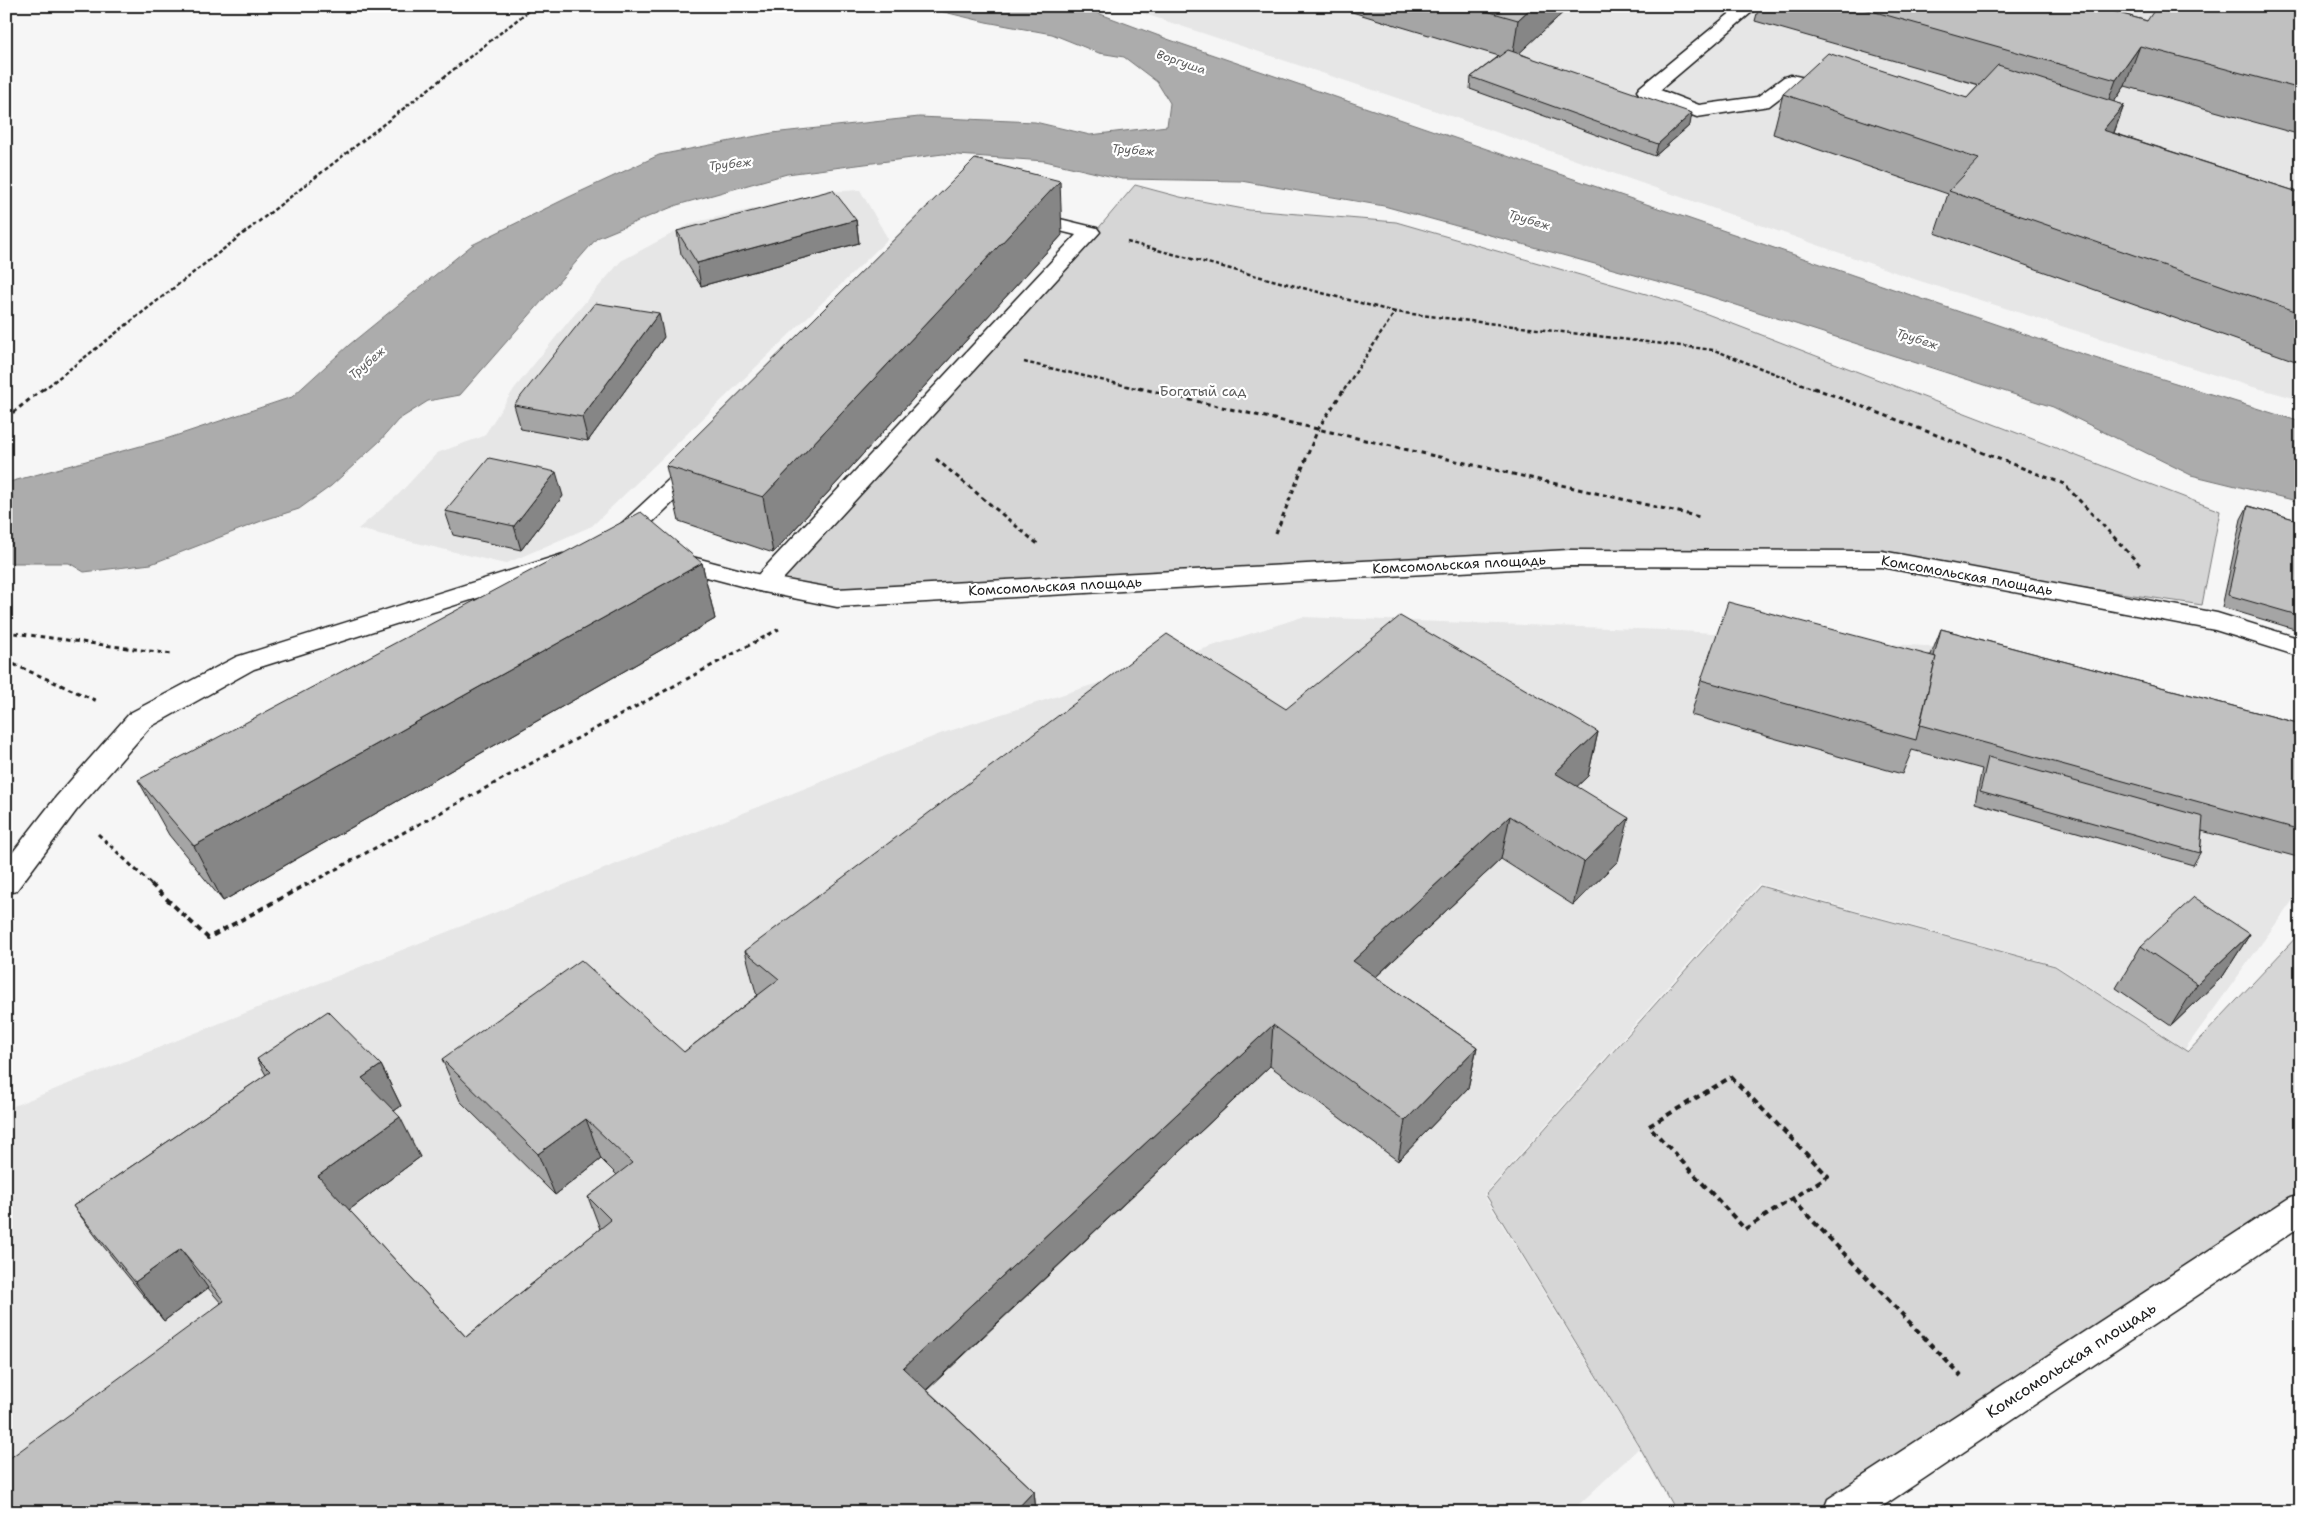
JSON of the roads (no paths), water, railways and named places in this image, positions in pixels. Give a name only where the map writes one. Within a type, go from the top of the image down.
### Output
[{"type":"street","points":[[1750,6],[1647,91],[1697,111],[1762,102],[1791,81],[1850,92]]},
{"type":"street","points":[[764,584],[1090,232],[1007,212]]},
{"type":"street","points":[[6,882],[66,804],[140,720],[246,663],[599,550],[714,449]]},
{"type":"street","name":"Комсомольская площадь","points":[[599,550],[837,598],[1569,558],[1882,559],[2217,622],[2301,648]]},
{"type":"street","name":"Комсомольская площадь","points":[[1841,1512],[2301,1208]]},
{"type":"water","points":[[919,6],[1079,6],[1170,40],[2082,354],[2301,422],[2301,502],[2191,475],[2053,407],[1693,291],[1384,206],[1241,181],[1122,179],[1045,161],[943,154],[787,174],[677,205],[597,238],[460,395],[428,401],[398,420],[380,441],[331,486],[299,509],[264,520],[151,564],[84,572],[69,563],[6,563],[6,483],[166,439],[292,397],[349,345],[472,245],[659,155],[772,133],[919,117],[1035,122],[1090,135],[1167,126],[1170,103],[1157,82],[1124,57],[1099,53],[1052,34],[986,22]]},
{"type":"water label","name":"Воргуша","points":[[1181,62]]},
{"type":"water label","name":"Трубеж","points":[[1133,150]]},
{"type":"water label","name":"Трубеж","points":[[730,164]]},
{"type":"water label","name":"Трубеж","points":[[1529,220]]},
{"type":"water label","name":"Трубеж","points":[[1917,339]]},
{"type":"water label","name":"Трубеж","points":[[367,363]]},
{"type":"park label","name":"Богатый сад","points":[[1203,391]]}]
